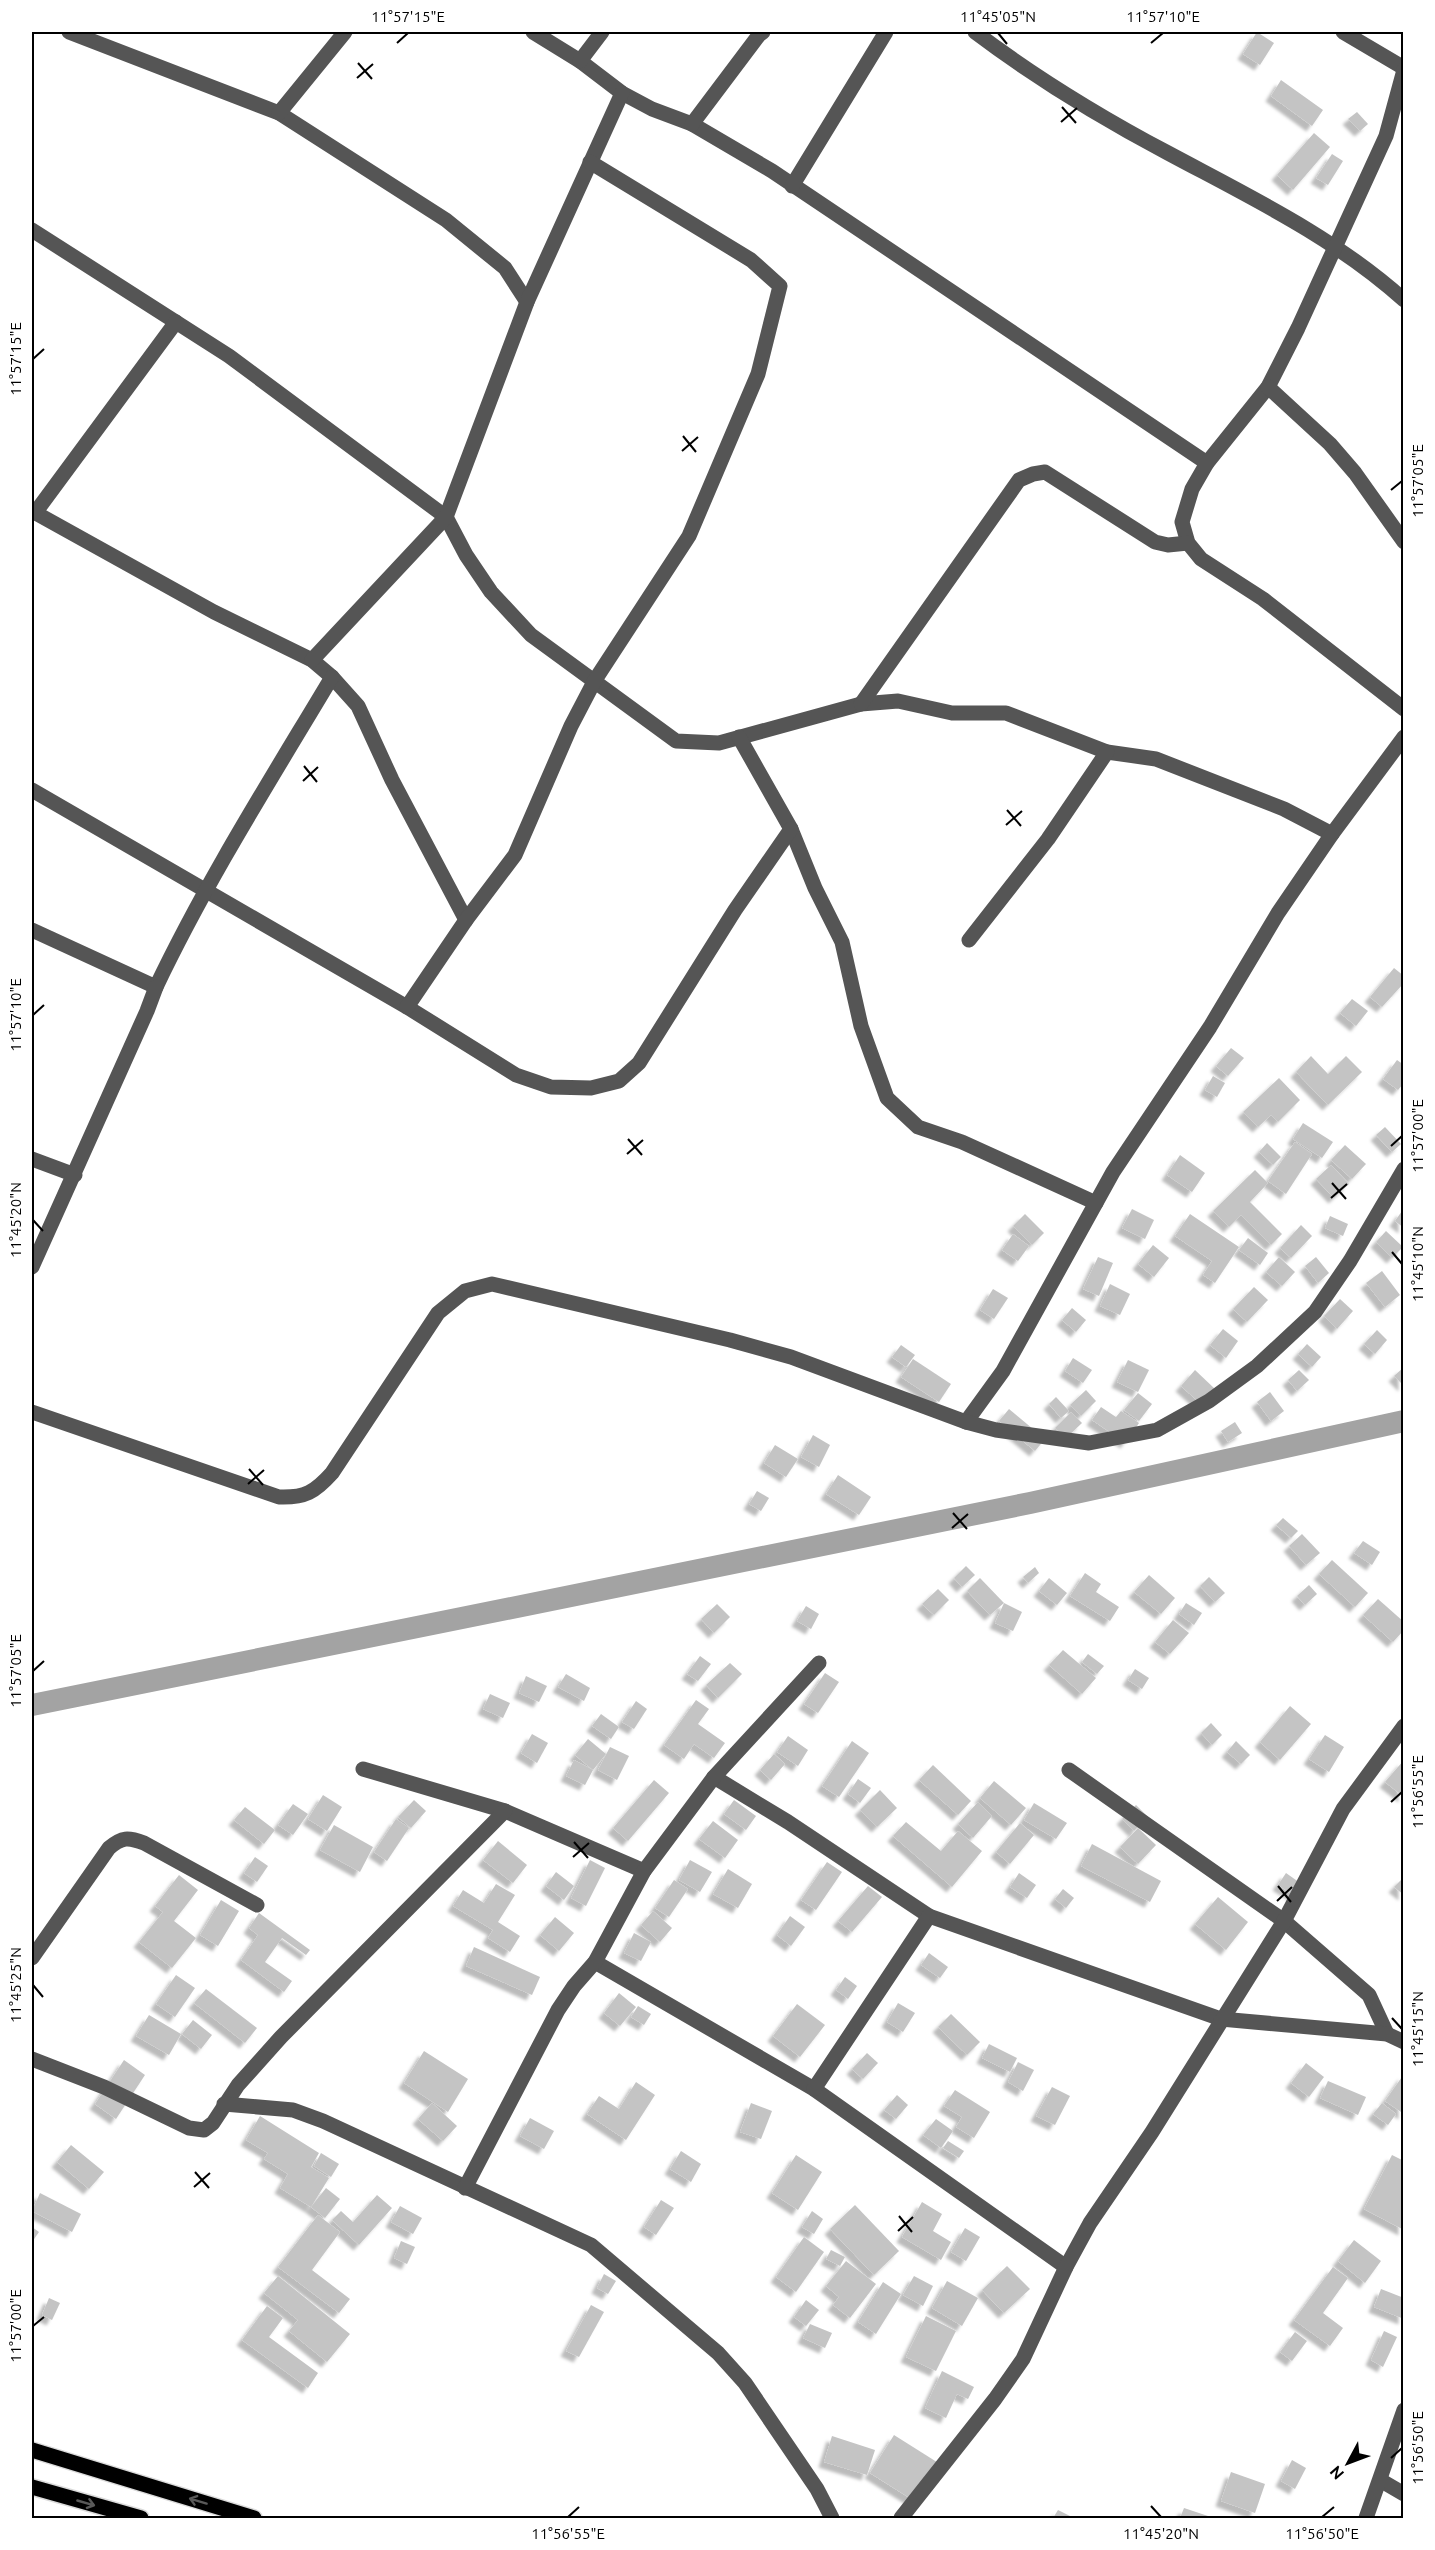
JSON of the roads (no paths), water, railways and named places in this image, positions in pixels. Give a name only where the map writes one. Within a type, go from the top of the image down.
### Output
[{"type":"main road","points":[[32,2450],[254,2518]]},
{"type":"main road","points":[[32,2487],[141,2518]]},
{"type":"street","points":[[69,32],[279,113],[446,220],[505,268],[527,302]]},
{"type":"street","points":[[279,113],[345,32]]},
{"type":"street","points":[[533,32],[580,62],[622,93],[652,109],[692,124],[772,171],[1207,463]]},
{"type":"street","points":[[580,62],[602,32]]},
{"type":"street","points":[[692,124],[759,34],[764,32]]},
{"type":"street","points":[[792,186],[886,32]]},
{"type":"street","points":[[975,32],[1065,96],[1169,154],[1269,205],[1336,247],[1378,277],[1404,300]]},
{"type":"street","points":[[1343,32],[1404,69],[1386,136],[1336,247],[1268,387],[1207,463],[1192,489],[1182,522],[1188,543],[1201,559],[1263,598],[1404,709]]},
{"type":"street","points":[[312,660],[446,517],[527,302],[622,93]]},
{"type":"street","points":[[407,1007],[466,920],[515,855],[571,726],[595,680],[690,536],[758,374],[780,286],[751,260],[590,162]]},
{"type":"street","points":[[32,230],[230,356],[446,517],[466,555],[491,592],[531,635],[676,741],[719,743],[861,704],[898,701],[952,713],[1006,713],[1107,752],[1156,759],[1284,809],[1332,834]]},
{"type":"street","points":[[176,322],[33,512],[214,612],[312,660],[332,677],[358,706],[392,780],[466,920]]},
{"type":"street","points":[[1268,387],[1330,444],[1355,472],[1404,542]]},
{"type":"street","points":[[861,704],[1019,480],[1046,472],[1155,542],[1168,545],[1188,543]]},
{"type":"street","points":[[32,1267],[75,1175],[180,935],[332,677]]},
{"type":"street","points":[[739,737],[791,829],[815,888],[842,942],[861,1026],[887,1098],[918,1126],[962,1143],[1096,1203]]},
{"type":"street","points":[[966,1422],[1003,1371],[1113,1172],[1210,1027],[1278,913],[1332,834],[1404,737]]},
{"type":"street","points":[[969,940],[1048,839],[1107,752]]},
{"type":"street","points":[[32,790],[407,1007],[516,1075],[551,1087],[591,1088],[619,1081],[639,1063],[735,910],[791,829]]},
{"type":"street","points":[[32,930],[156,987]]},
{"type":"street","points":[[32,1159],[75,1175]]},
{"type":"street","points":[[32,1412],[279,1497],[295,1497],[317,1490],[332,1473],[438,1313],[465,1291],[492,1284],[792,1357],[966,1422],[996,1430],[1089,1443],[1157,1430],[1209,1401],[1257,1366],[1315,1312],[1350,1261],[1404,1169]]},
{"type":"street","points":[[465,2188],[558,2010],[574,1986],[595,1962],[644,1871],[714,1777],[819,1663]]},
{"type":"street","points":[[901,2518],[996,2399],[1023,2359],[1089,2223],[1152,2132],[1284,1921],[1343,1809],[1404,1726]]},
{"type":"street","points":[[363,1769],[505,1811],[644,1871]]},
{"type":"street","points":[[1069,1770],[1284,1921],[1369,1995],[1388,2034]]},
{"type":"street","points":[[714,1777],[788,1822],[929,1916],[1221,2019],[1388,2034],[1404,2042]]},
{"type":"street","points":[[32,2059],[104,2087],[189,2128],[204,2130],[213,2122],[238,2085],[281,2037],[505,1811]]},
{"type":"street","points":[[32,1958],[110,1848],[121,1839],[131,1838],[144,1843],[257,1905]]},
{"type":"street","points":[[814,2089],[929,1916]]},
{"type":"street","points":[[595,1962],[814,2089],[1066,2267]]},
{"type":"street","points":[[224,2104],[293,2110],[323,2121],[591,2245],[718,2353],[746,2383],[817,2489],[831,2518]]},
{"type":"street","points":[[1366,2518],[1404,2410]]},
{"type":"street","points":[[1380,2480],[1404,2494]]},
{"type":"waterway","points":[[32,1705],[1030,1503],[1404,1421]]}]
